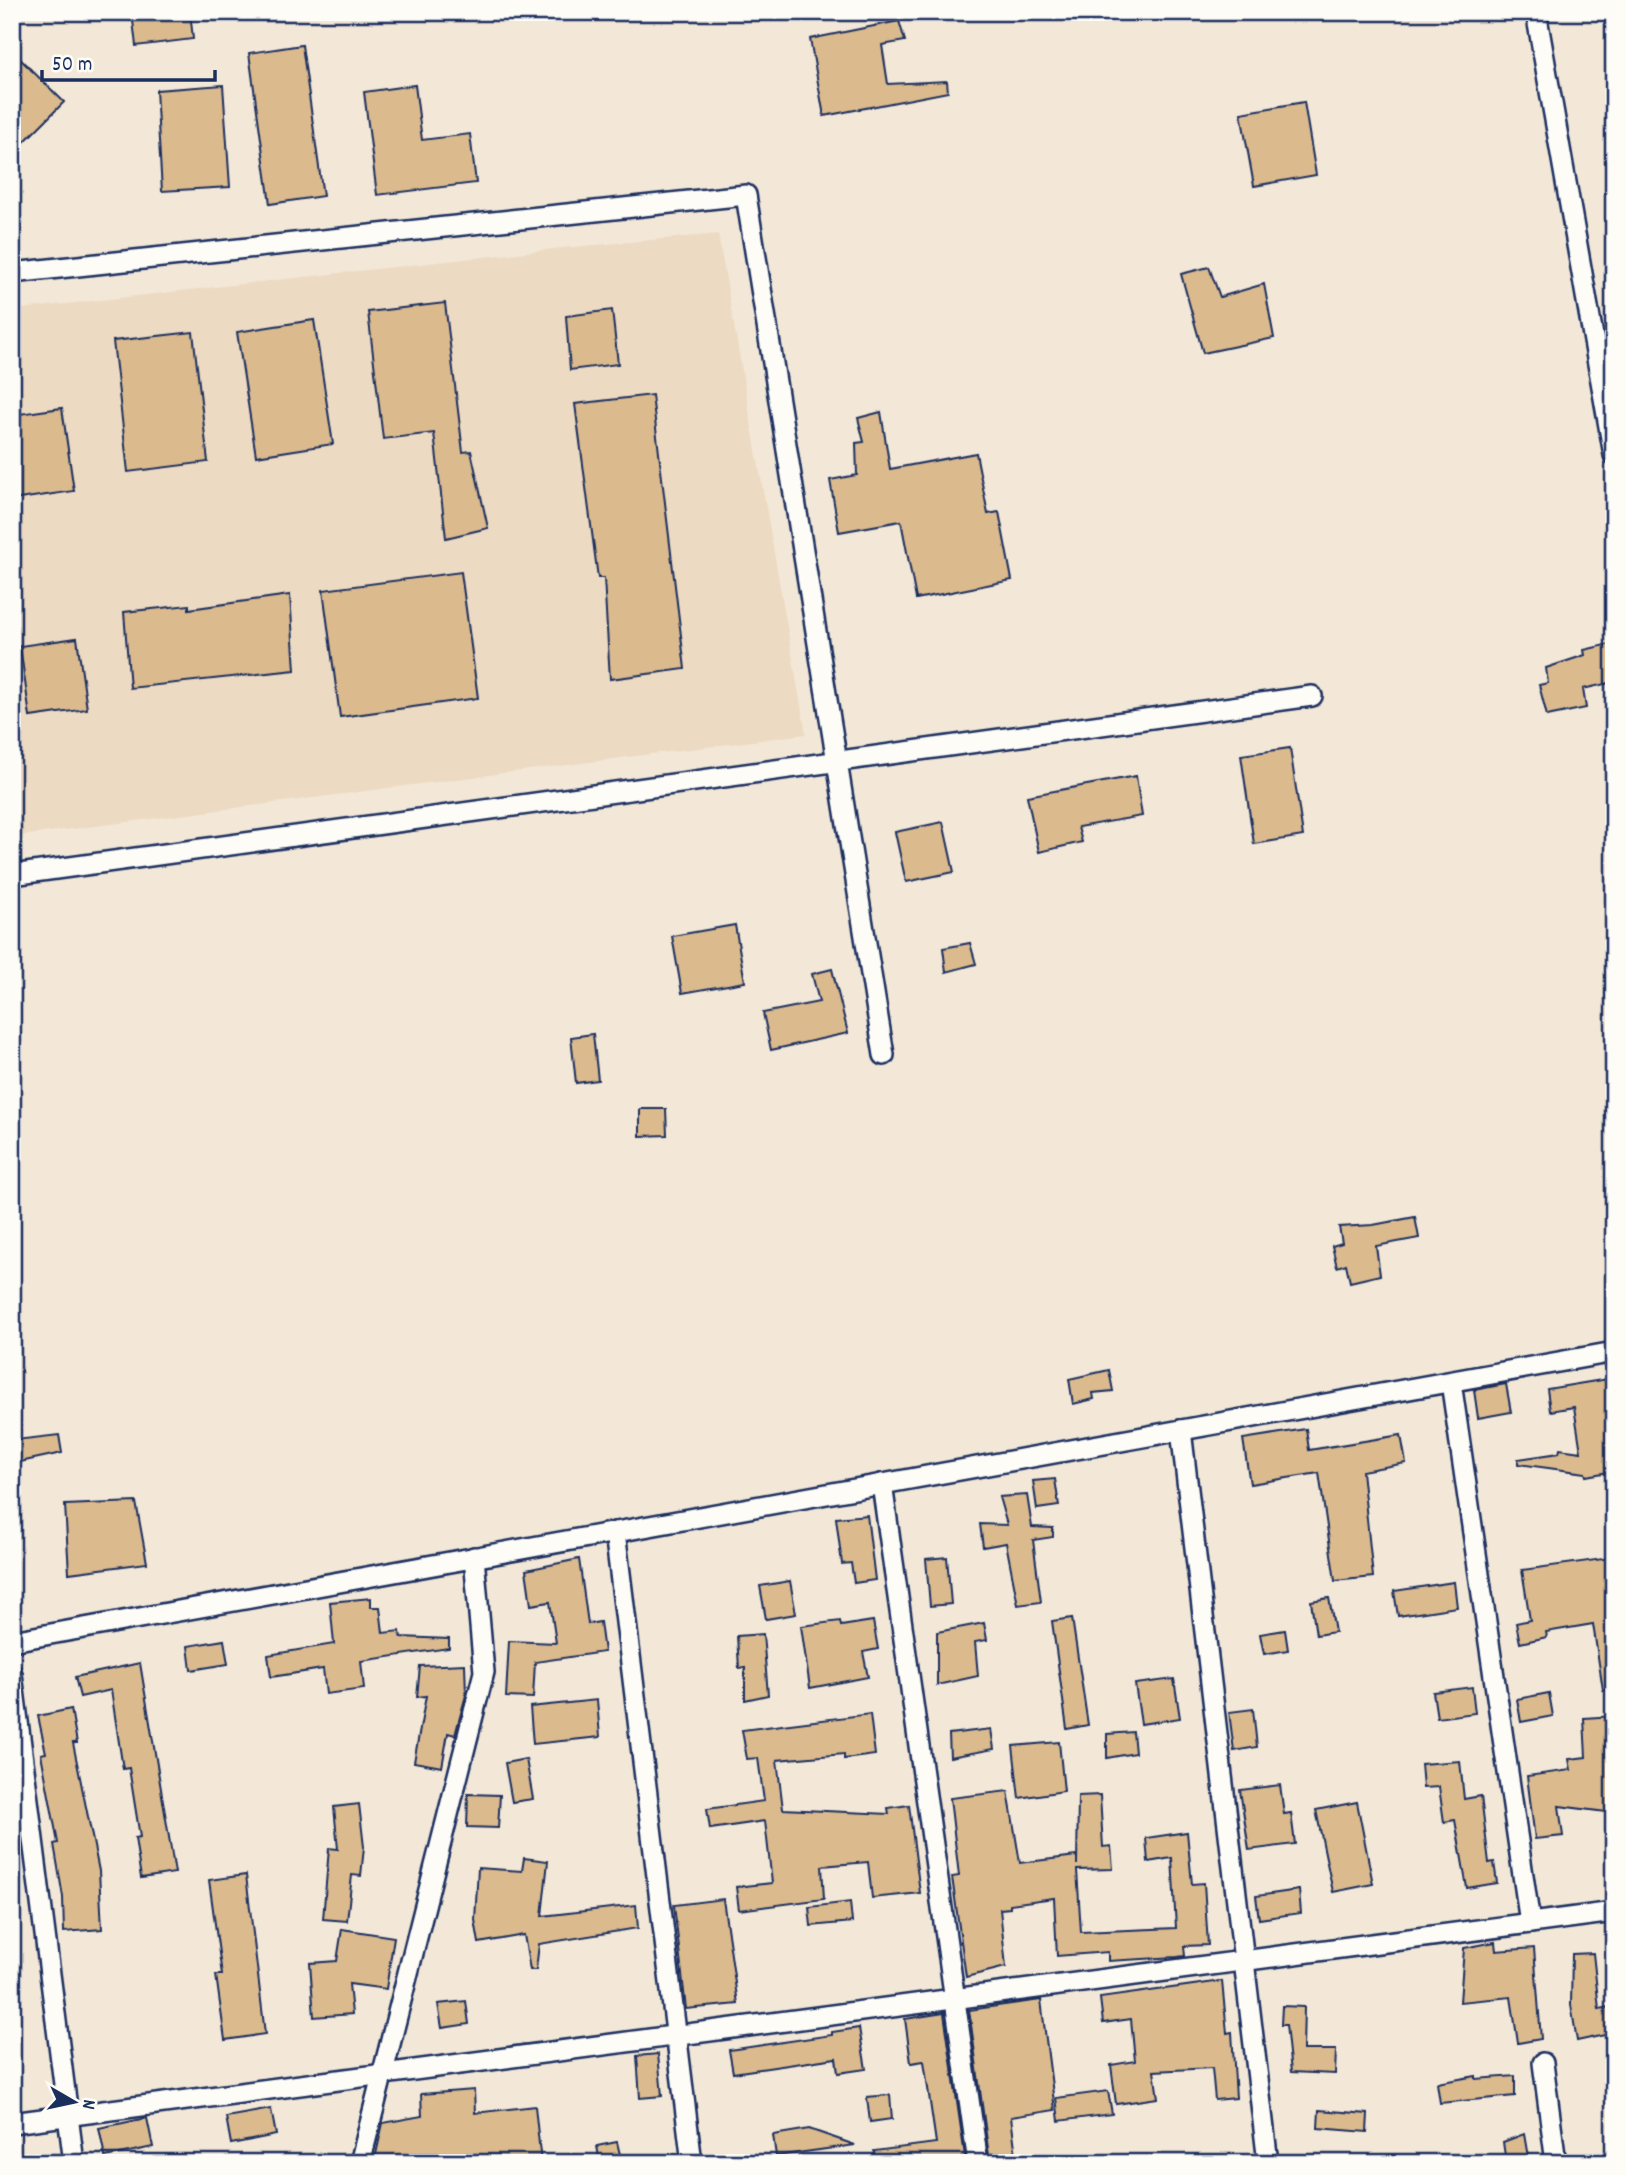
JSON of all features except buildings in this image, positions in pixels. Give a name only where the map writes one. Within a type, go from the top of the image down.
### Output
[{"type":"street","points":[[1536,12],[1614,455]]},
{"type":"street","points":[[12,273],[746,195],[884,1055]]},
{"type":"street","points":[[12,876],[1312,696]]},
{"type":"street","points":[[12,1641],[1614,1352]]},
{"type":"street","points":[[1451,1382],[1530,1923]]},
{"type":"street","points":[[1181,1430],[1268,2163]]},
{"type":"street","points":[[882,1484],[978,2163]]},
{"type":"street","points":[[615,1532],[692,2163]]},
{"type":"street","points":[[360,2163],[484,1672],[474,1557]]},
{"type":"street","points":[[12,1674],[74,2163]]},
{"type":"street","points":[[12,2123],[1614,1912]]},
{"type":"street","points":[[1543,2063],[1556,2163]]},
{"type":"shaded area","points":[[718,234],[806,734],[12,837],[12,310],[562,248]]}]
